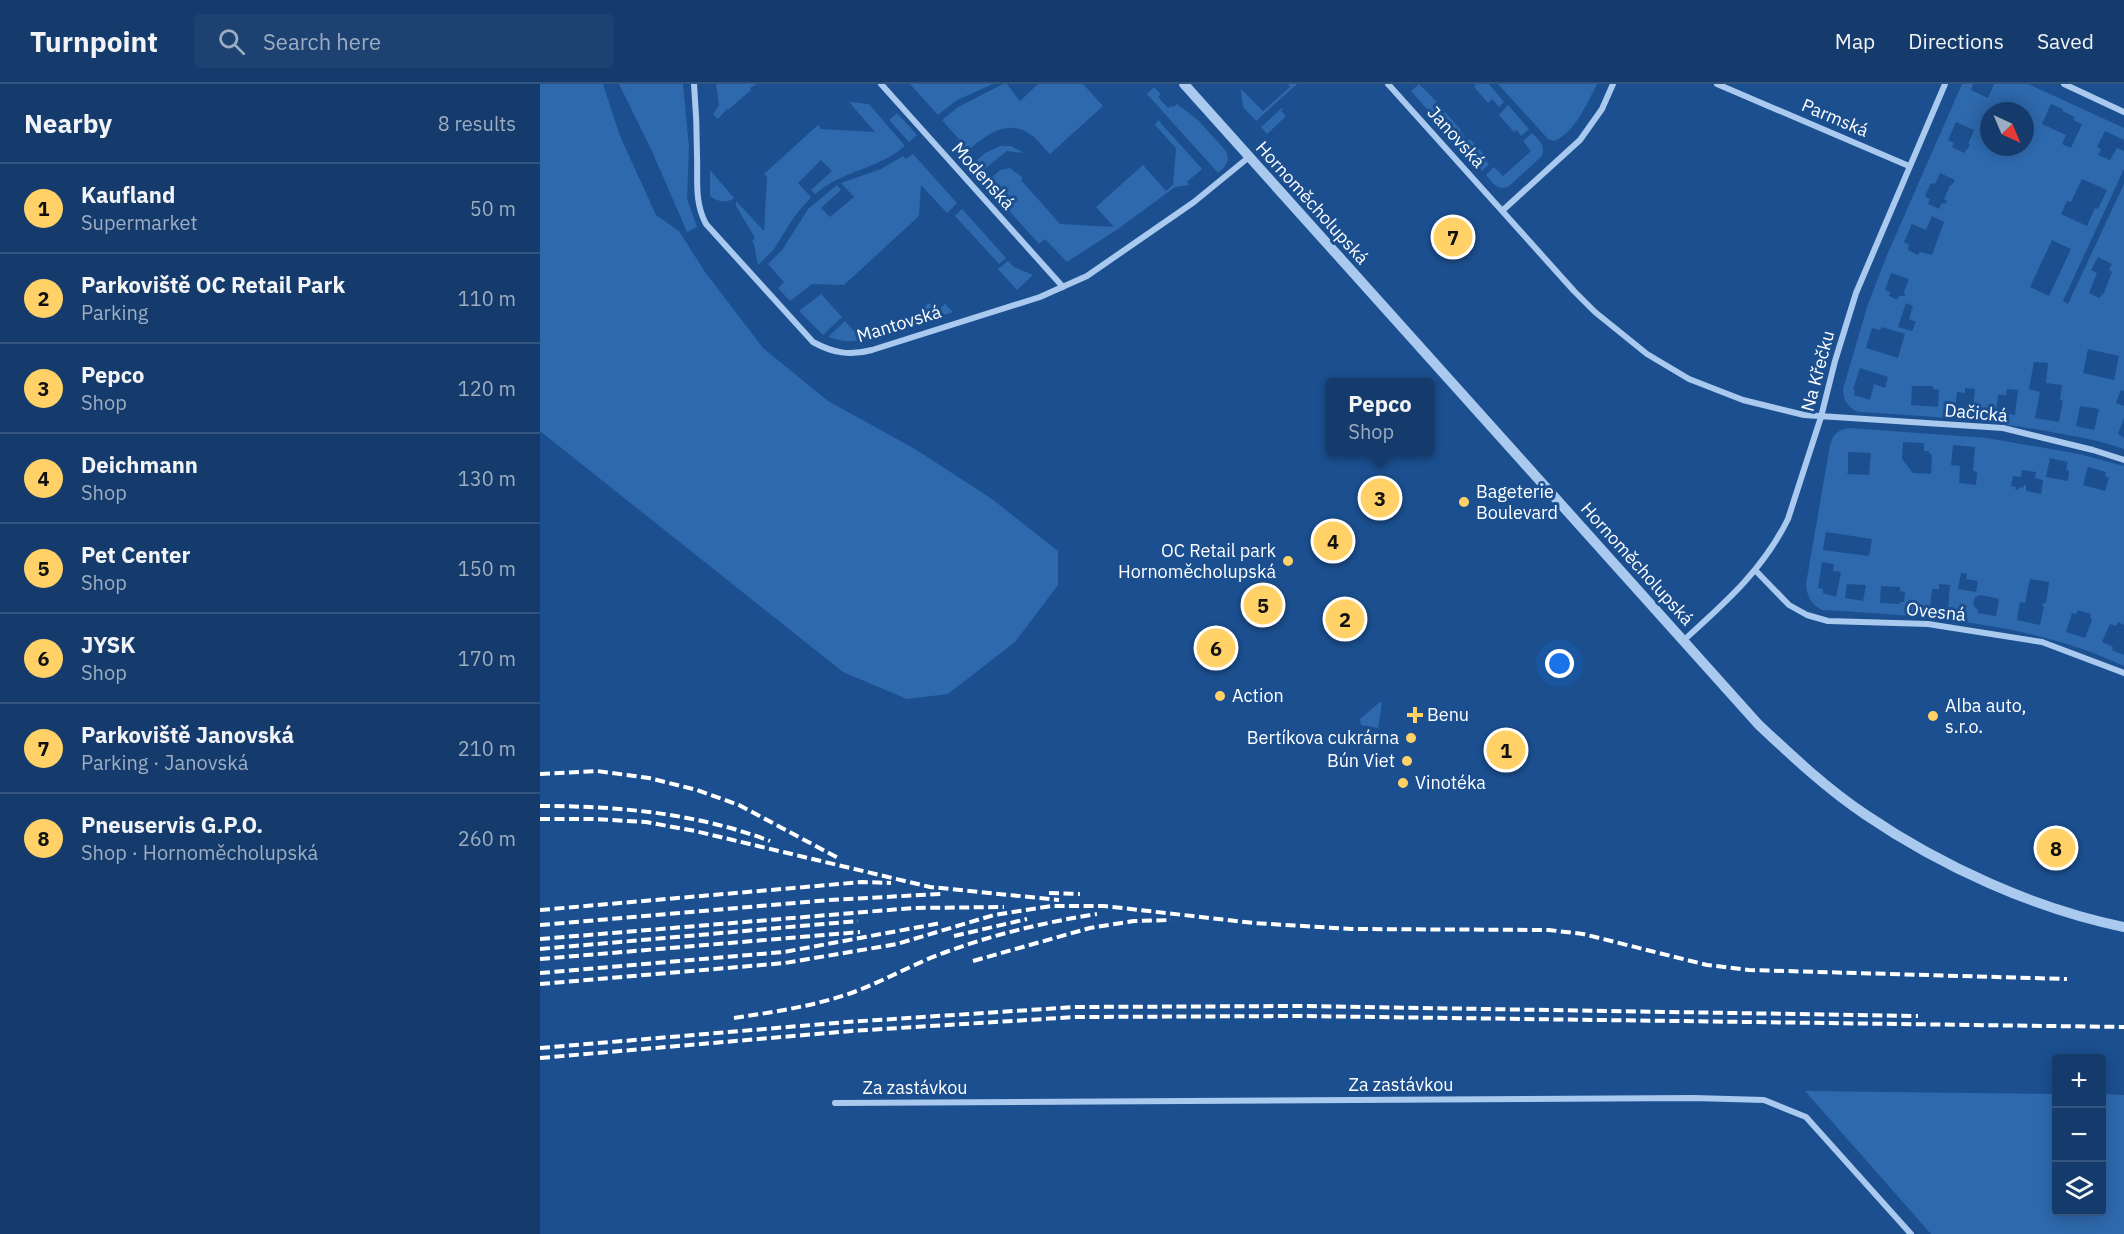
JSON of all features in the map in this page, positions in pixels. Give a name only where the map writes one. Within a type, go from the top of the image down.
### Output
[{"type":"street","name":"Mantovská","points":[[693,84],[698,156],[697,193],[702,217],[711,231],[813,342],[832,351],[852,354],[1040,297],[1087,276],[1194,202],[1248,158]]},
{"type":"street","name":"Modenská","points":[[881,84],[1063,287]]},
{"type":"street","name":"Hornoměcholupská","points":[[1184,84],[1248,158],[1764,730],[1815,777],[1866,816],[1936,857],[2012,893],[2063,912],[2124,927]]},
{"type":"street","name":"Janovská","points":[[1388,84],[1574,291],[1595,312],[1647,354],[1689,379],[1743,400],[1821,417]]},
{"type":"street","points":[[1502,211],[1580,140],[1602,110],[1613,84]]},
{"type":"street","name":"Parmská","points":[[1718,84],[1909,166]]},
{"type":"street","name":"Na Křečku","points":[[1684,640],[1756,571],[1788,519],[1821,417],[1856,293],[1945,84]]},
{"type":"street","points":[[2064,84],[2124,112]]},
{"type":"street","name":"Dačická","points":[[1821,417],[2003,428],[2124,460]]},
{"type":"street","name":"Ovesná","points":[[1756,571],[1789,605],[1807,615],[1828,621],[1928,624],[2042,642],[2124,673]]},
{"type":"street","name":"Za zastávkou","points":[[836,1103],[1694,1098],[1764,1100],[1806,1117],[1911,1234]]},
{"type":"shaded area","points":[[540,84],[603,84],[620,136],[656,215],[679,231],[705,272],[763,348],[828,401],[915,449],[992,499],[1058,551],[1058,585],[1015,642],[948,694],[907,699],[843,672],[540,431]]},
{"type":"shaded area","points":[[619,84],[683,84],[689,147],[687,199],[697,227],[687,232],[651,149]]},
{"type":"shaded area","points":[[716,84],[757,84],[718,119],[713,114],[719,105]]},
{"type":"shaded area","points":[[910,84],[993,84],[957,100],[938,115]]},
{"type":"shaded area","points":[[1007,84],[1020,101],[1038,84],[1083,84],[1103,106],[1050,154],[1034,137],[1024,131],[1004,128],[977,143],[961,157],[964,145],[942,120],[958,107]]},
{"type":"shaded area","points":[[1288,84],[1297,84],[1256,121],[1243,107],[1241,89],[1263,111],[1290,87]]},
{"type":"shaded area","points":[[1419,84],[1437,102],[1435,104],[1440,109],[1433,116],[1411,91]]},
{"type":"shaded area","points":[[1476,84],[1489,84],[1504,102],[1499,107],[1492,99],[1488,103],[1474,87]]},
{"type":"shaded area","points":[[1498,84],[1597,84],[1574,124],[1554,141],[1548,139]]},
{"type":"shaded area","points":[[1962,84],[1973,84],[1971,90],[1988,98],[1994,84],[2028,84],[2124,128],[2124,140],[2105,131],[2097,147],[2101,149],[2098,155],[2110,160],[2117,148],[2124,151],[2124,169],[2063,301],[2068,304],[2124,184],[2124,391],[2121,390],[2116,403],[2124,406],[2124,418],[2118,434],[2124,438],[2124,449],[2082,438],[2007,425],[1858,412],[1851,408],[1845,400],[1843,389],[1868,304]],"holes":[[[2051,104],[2063,109],[2062,111],[2075,117],[2073,120],[2082,124],[2071,148],[2062,144],[2066,135],[2042,124]],[[1956,122],[1974,130],[1968,144],[1970,145],[1964,153],[1952,147],[1954,143],[1948,140]],[[1940,173],[1955,180],[1950,185],[1944,199],[1947,201],[1945,204],[1942,203],[1939,209],[1928,204],[1930,199],[1925,196],[1931,183],[1935,184]],[[2082,179],[2107,190],[2087,226],[2061,214],[2067,201],[2071,202]],[[1932,216],[1944,222],[1932,255],[1920,252],[1918,255],[1908,250],[1909,245],[1904,242],[1912,224],[1926,230]],[[2052,240],[2071,249],[2049,296],[2030,287]],[[2098,257],[2112,264],[2109,270],[2112,272],[2104,293],[2099,298],[2089,293],[2097,273],[2091,270]],[[1891,273],[1909,279],[1904,292],[1905,296],[1899,296],[1897,300],[1889,296],[1890,292],[1885,290]],[[1906,303],[1913,306],[1909,319],[1916,322],[1912,331],[1898,327]],[[1882,327],[1905,334],[1898,358],[1866,348],[1872,328],[1880,330]],[[2088,349],[2119,356],[2114,380],[2083,373]],[[2034,362],[2048,363],[2046,383],[2062,385],[2060,400],[2063,401],[2059,422],[2035,418],[2040,392],[2029,389]],[[1860,368],[1888,377],[1885,388],[1874,384],[1870,400],[1854,395],[1855,390],[1853,389]],[[1912,386],[1933,386],[1933,389],[1939,390],[1938,407],[1911,405]],[[1965,388],[1975,389],[1973,410],[1955,408],[1957,392],[1965,393]],[[2007,389],[2018,390],[2015,415],[1996,412],[1998,395],[2006,395]],[[2080,406],[2099,409],[2094,430],[2076,426]]]},
{"type":"shaded area","points":[[1154,87],[1161,94],[1158,97],[1168,108],[1177,104],[1199,121],[1226,151],[1228,161],[1218,173],[1147,94]]},
{"type":"shaded area","points":[[849,102],[869,104],[905,146],[883,160],[837,180],[815,194],[811,190],[832,171],[821,160],[798,183],[811,197],[794,217],[774,249],[758,265],[752,241],[755,238],[736,206],[736,201],[764,231],[767,177],[764,174],[818,125],[821,129],[875,132]]},
{"type":"shaded area","points":[[1508,105],[1529,129],[1521,136],[1517,130],[1514,132],[1499,115]]},
{"type":"shaded area","points":[[1282,108],[1281,111],[1286,116],[1267,134],[1261,127]]},
{"type":"shaded area","points":[[1445,112],[1465,137],[1458,143],[1437,119]]},
{"type":"shaded area","points":[[897,113],[917,135],[909,142],[889,120]]},
{"type":"shaded area","points":[[1158,120],[1202,169],[1187,182],[1189,185],[1175,187],[1118,229],[1067,262],[1045,239],[1039,244],[985,184],[1000,170],[1010,168],[1023,178],[1021,180],[1060,224],[1114,227],[1096,207],[1143,165],[1166,191],[1173,185],[1176,148],[1155,125]]},
{"type":"shaded area","points":[[1532,133],[1542,146],[1542,156],[1508,187],[1501,188],[1495,185],[1486,175],[1494,167],[1503,176],[1531,151],[1523,141]]},
{"type":"shaded area","points":[[1470,139],[1486,157],[1484,159],[1489,164],[1482,171],[1461,147]]},
{"type":"shaded area","points":[[1000,146],[1011,146],[1024,153],[1007,151],[977,175],[969,167],[985,153]]},
{"type":"shaded area","points":[[913,154],[957,203],[947,213],[921,185],[919,216],[844,285],[812,284],[790,301],[778,288],[784,282],[768,264],[782,250],[808,209],[837,185],[841,190],[821,208],[830,217],[854,197],[841,183],[881,169],[903,156],[906,159]]},
{"type":"shaded area","points":[[710,170],[734,198],[722,201],[710,196]]},
{"type":"shaded area","points":[[962,209],[1006,258],[999,264],[955,216]]},
{"type":"shaded area","points":[[1008,261],[1014,267],[1033,275],[1017,290],[998,269]]},
{"type":"shaded area","points":[[821,294],[842,317],[823,335],[799,311]]},
{"type":"shaded area","points":[[929,303],[937,311],[945,304],[953,312],[906,327],[902,326]]},
{"type":"shaded area","points":[[845,321],[861,339],[849,341],[828,337]]},
{"type":"shaded area","points":[[1850,428],[1987,438],[2079,454],[2124,466],[2124,625],[2118,622],[2116,626],[2110,624],[2102,642],[2113,647],[2112,650],[2124,655],[2124,666],[2088,651],[2014,631],[1938,619],[1822,610],[1812,603],[1806,584],[1830,445],[1837,433]],"holes":[[[1903,442],[1924,443],[1924,451],[1928,451],[1932,456],[1931,474],[1913,473],[1902,459]],[[1953,445],[1975,447],[1973,471],[1977,472],[1976,485],[1959,483],[1960,466],[1951,465]],[[1848,452],[1871,453],[1869,475],[1846,474],[1848,473]],[[2050,458],[2068,462],[2066,470],[2069,471],[2068,481],[2046,477]],[[2088,467],[2106,472],[2105,476],[2109,478],[2105,491],[2083,485]],[[2022,470],[2036,472],[2035,478],[2043,480],[2041,494],[2026,491],[2026,485],[2023,488],[2019,487],[2018,490],[2011,486],[2013,476],[2021,477]],[[1826,532],[1872,539],[1869,556],[1823,550]],[[1822,562],[1834,564],[1833,571],[1841,572],[1836,597],[1823,593],[1823,589],[1818,588]],[[1961,573],[1967,574],[1966,579],[1978,581],[1976,592],[1958,589]],[[2030,579],[2049,582],[2046,603],[2042,606],[2044,607],[2040,625],[2017,620],[2020,602],[2025,603]],[[1847,584],[1866,585],[1863,601],[1845,598]],[[1939,584],[1950,585],[1948,609],[1930,606],[1932,589],[1939,589]],[[1881,586],[1900,587],[1900,591],[1905,592],[1904,602],[1899,604],[1880,603]],[[1981,595],[1999,599],[1996,616],[1977,613],[1978,610],[1973,605],[1975,597]],[[2078,610],[2091,614],[2092,620],[2085,638],[2066,632],[2072,613],[2076,614]]]},
{"type":"shaded area","points":[[1380,702],[1382,703],[1378,728],[1361,725],[1360,719]]},
{"type":"shaded area","points":[[1805,1091],[2052,1094],[2052,1216],[2106,1216],[2106,1094],[2124,1095],[2124,1234],[1931,1234]]},
{"type":"railway","points":[[540,774],[597,771],[649,778],[697,790],[739,805],[840,859]]},
{"type":"railway","points":[[540,806],[656,813],[714,824],[770,841]]},
{"type":"railway","points":[[540,819],[646,822],[695,831],[930,887],[1059,900]]},
{"type":"railway","points":[[540,910],[862,882],[891,883]]},
{"type":"railway","points":[[1049,893],[1080,894]]},
{"type":"railway","points":[[540,925],[829,900],[941,894]]},
{"type":"railway","points":[[540,984],[785,963],[897,944],[994,915],[1052,906],[1104,906],[1254,923],[1351,929],[1549,930],[1583,934],[1707,965],[1749,970],[2067,979]]},
{"type":"railway","points":[[540,939],[913,908],[1004,907]]},
{"type":"railway","points":[[734,1018],[794,1008],[839,997],[934,956],[964,946],[1021,929],[1097,914]]},
{"type":"railway","points":[[954,936],[1027,919]]},
{"type":"railway","points":[[973,961],[1090,928],[1134,921],[1171,920]]},
{"type":"railway","points":[[540,949],[858,921]]},
{"type":"railway","points":[[540,973],[784,952],[941,923]]},
{"type":"railway","points":[[540,959],[860,932]]},
{"type":"railway","points":[[540,1048],[847,1022],[1075,1007],[1300,1006],[1918,1016]]},
{"type":"railway","points":[[540,1058],[851,1031],[1076,1017],[1300,1016],[2124,1027]]},
{"type":"place","name":"Parkoviště Janovská","points":[[1453,237]]},
{"type":"place","name":"Pepco","points":[[1380,498]]},
{"type":"place","name":"Bageterie Boulevard","points":[[1464,502]]},
{"type":"place","name":"Deichmann","points":[[1333,541]]},
{"type":"place","name":"OC Retail park Hornoměcholupská","points":[[1288,561]]},
{"type":"place","name":"Pet Center","points":[[1263,605]]},
{"type":"place","name":"Parkoviště OC Retail Park","points":[[1345,619]]},
{"type":"place","name":"JYSK","points":[[1216,648]]},
{"type":"place","name":"Action","points":[[1220,696]]},
{"type":"place","name":"Benu","points":[[1415,715]]},
{"type":"place","name":"Alba auto, s.r.o.","points":[[1933,716]]},
{"type":"place","name":"Bertíkova cukrárna","points":[[1411,738]]},
{"type":"place","name":"Kaufland","points":[[1506,750]]},
{"type":"place","name":"Bún Viet","points":[[1407,761]]},
{"type":"place","name":"Vinotéka","points":[[1403,783]]},
{"type":"place","name":"Pneuservis G.P.O.","points":[[2056,848]]}]
